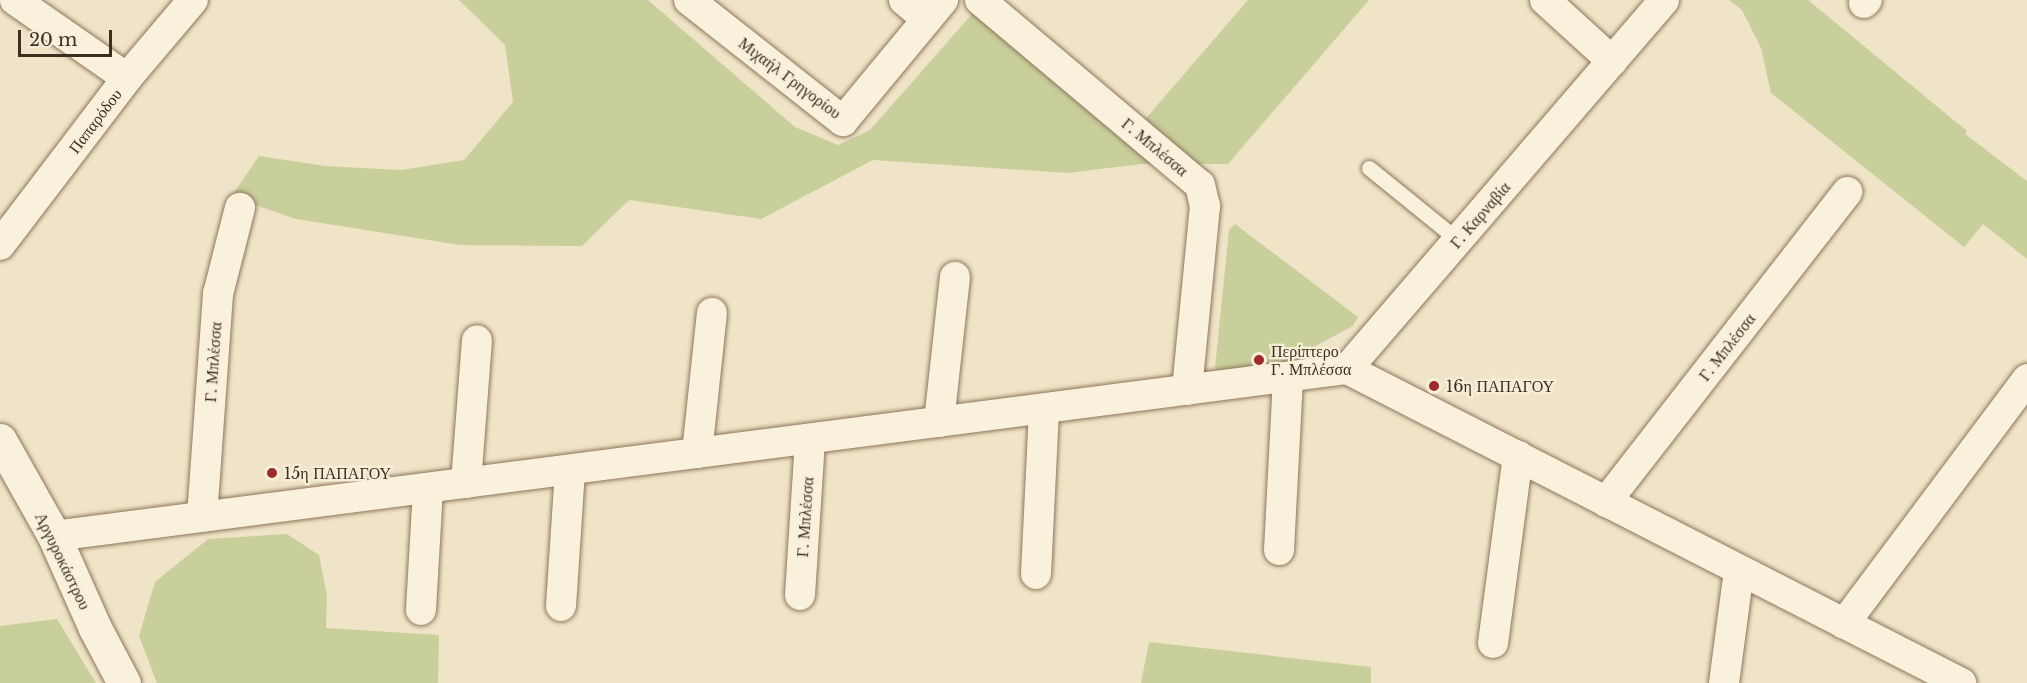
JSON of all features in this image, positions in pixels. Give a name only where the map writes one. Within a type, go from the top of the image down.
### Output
[{"type":"street","points":[[15,0],[127,78]]},
{"type":"street","name":"Παπαρόδου","points":[[0,245],[127,78],[193,0]]},
{"type":"street","name":"Μιχαήλ Γρηγορίου","points":[[689,0],[843,121],[935,10],[904,0]]},
{"type":"street","name":"Γ. Μπλέσσα","points":[[980,0],[1200,185],[1205,206],[1187,390]]},
{"type":"street","points":[[1545,0],[1612,61]]},
{"type":"street","name":"Γ. Καρναβία","points":[[1347,369],[1664,0]]},
{"type":"street","name":"Γ. Μπλέσσα","points":[[1606,502],[1847,192]]},
{"type":"street","name":"Γ. Μπλέσσα","points":[[202,518],[219,294],[240,208]]},
{"type":"street","points":[[939,422],[955,277]]},
{"type":"street","points":[[697,453],[712,313]]},
{"type":"street","points":[[466,483],[477,340]]},
{"type":"street","points":[[54,536],[1347,369],[1961,683]]},
{"type":"street","points":[[1279,550],[1288,377]]},
{"type":"street","points":[[1844,624],[2027,380]]},
{"type":"street","points":[[1036,574],[1044,408]]},
{"type":"street","name":"Γ. Μπλέσσα","points":[[800,596],[810,439]]},
{"type":"street","name":"Αργυροκάστρου","points":[[0,440],[54,536],[117,670]]},
{"type":"street","points":[[1493,643],[1518,456]]},
{"type":"street","points":[[561,606],[570,470]]},
{"type":"street","points":[[421,610],[428,488]]},
{"type":"street","points":[[1724,683],[1739,570]]},
{"type":"lane","points":[[1369,168],[1458,240]]},
{"type":"green space","points":[[459,0],[648,0],[795,127],[838,145],[870,130],[973,13],[1129,138],[1248,0],[1369,0],[1228,164],[1142,164],[1067,173],[873,160],[761,219],[629,200],[582,246],[460,245],[296,219],[231,197],[259,156],[325,166],[401,170],[464,160],[513,102],[505,45]]},
{"type":"green space","points":[[1729,0],[1808,0],[1967,131],[1965,134],[2027,181],[2027,259],[1983,224],[1964,247],[1771,93],[1761,48],[1742,10]]},
{"type":"green space","points":[[1235,224],[1358,317],[1353,326],[1261,375],[1222,372],[1215,368],[1229,230]]},
{"type":"green space","points":[[287,534],[319,555],[327,596],[326,628],[439,635],[438,683],[157,683],[139,636],[155,582],[208,539]]},
{"type":"green space","points":[[57,619],[96,683],[0,683],[0,626]]},
{"type":"green space","points":[[1149,642],[1371,667],[1371,683],[1141,683]]},
{"type":"place","name":"Περίπτερο Γ. Μπλέσσα","points":[[1259,360]]},
{"type":"place","name":"16η ΠΑΠΑΓΟΥ","points":[[1434,386]]},
{"type":"place","name":"15η ΠΑΠΑΓΟΥ","points":[[272,473]]}]
